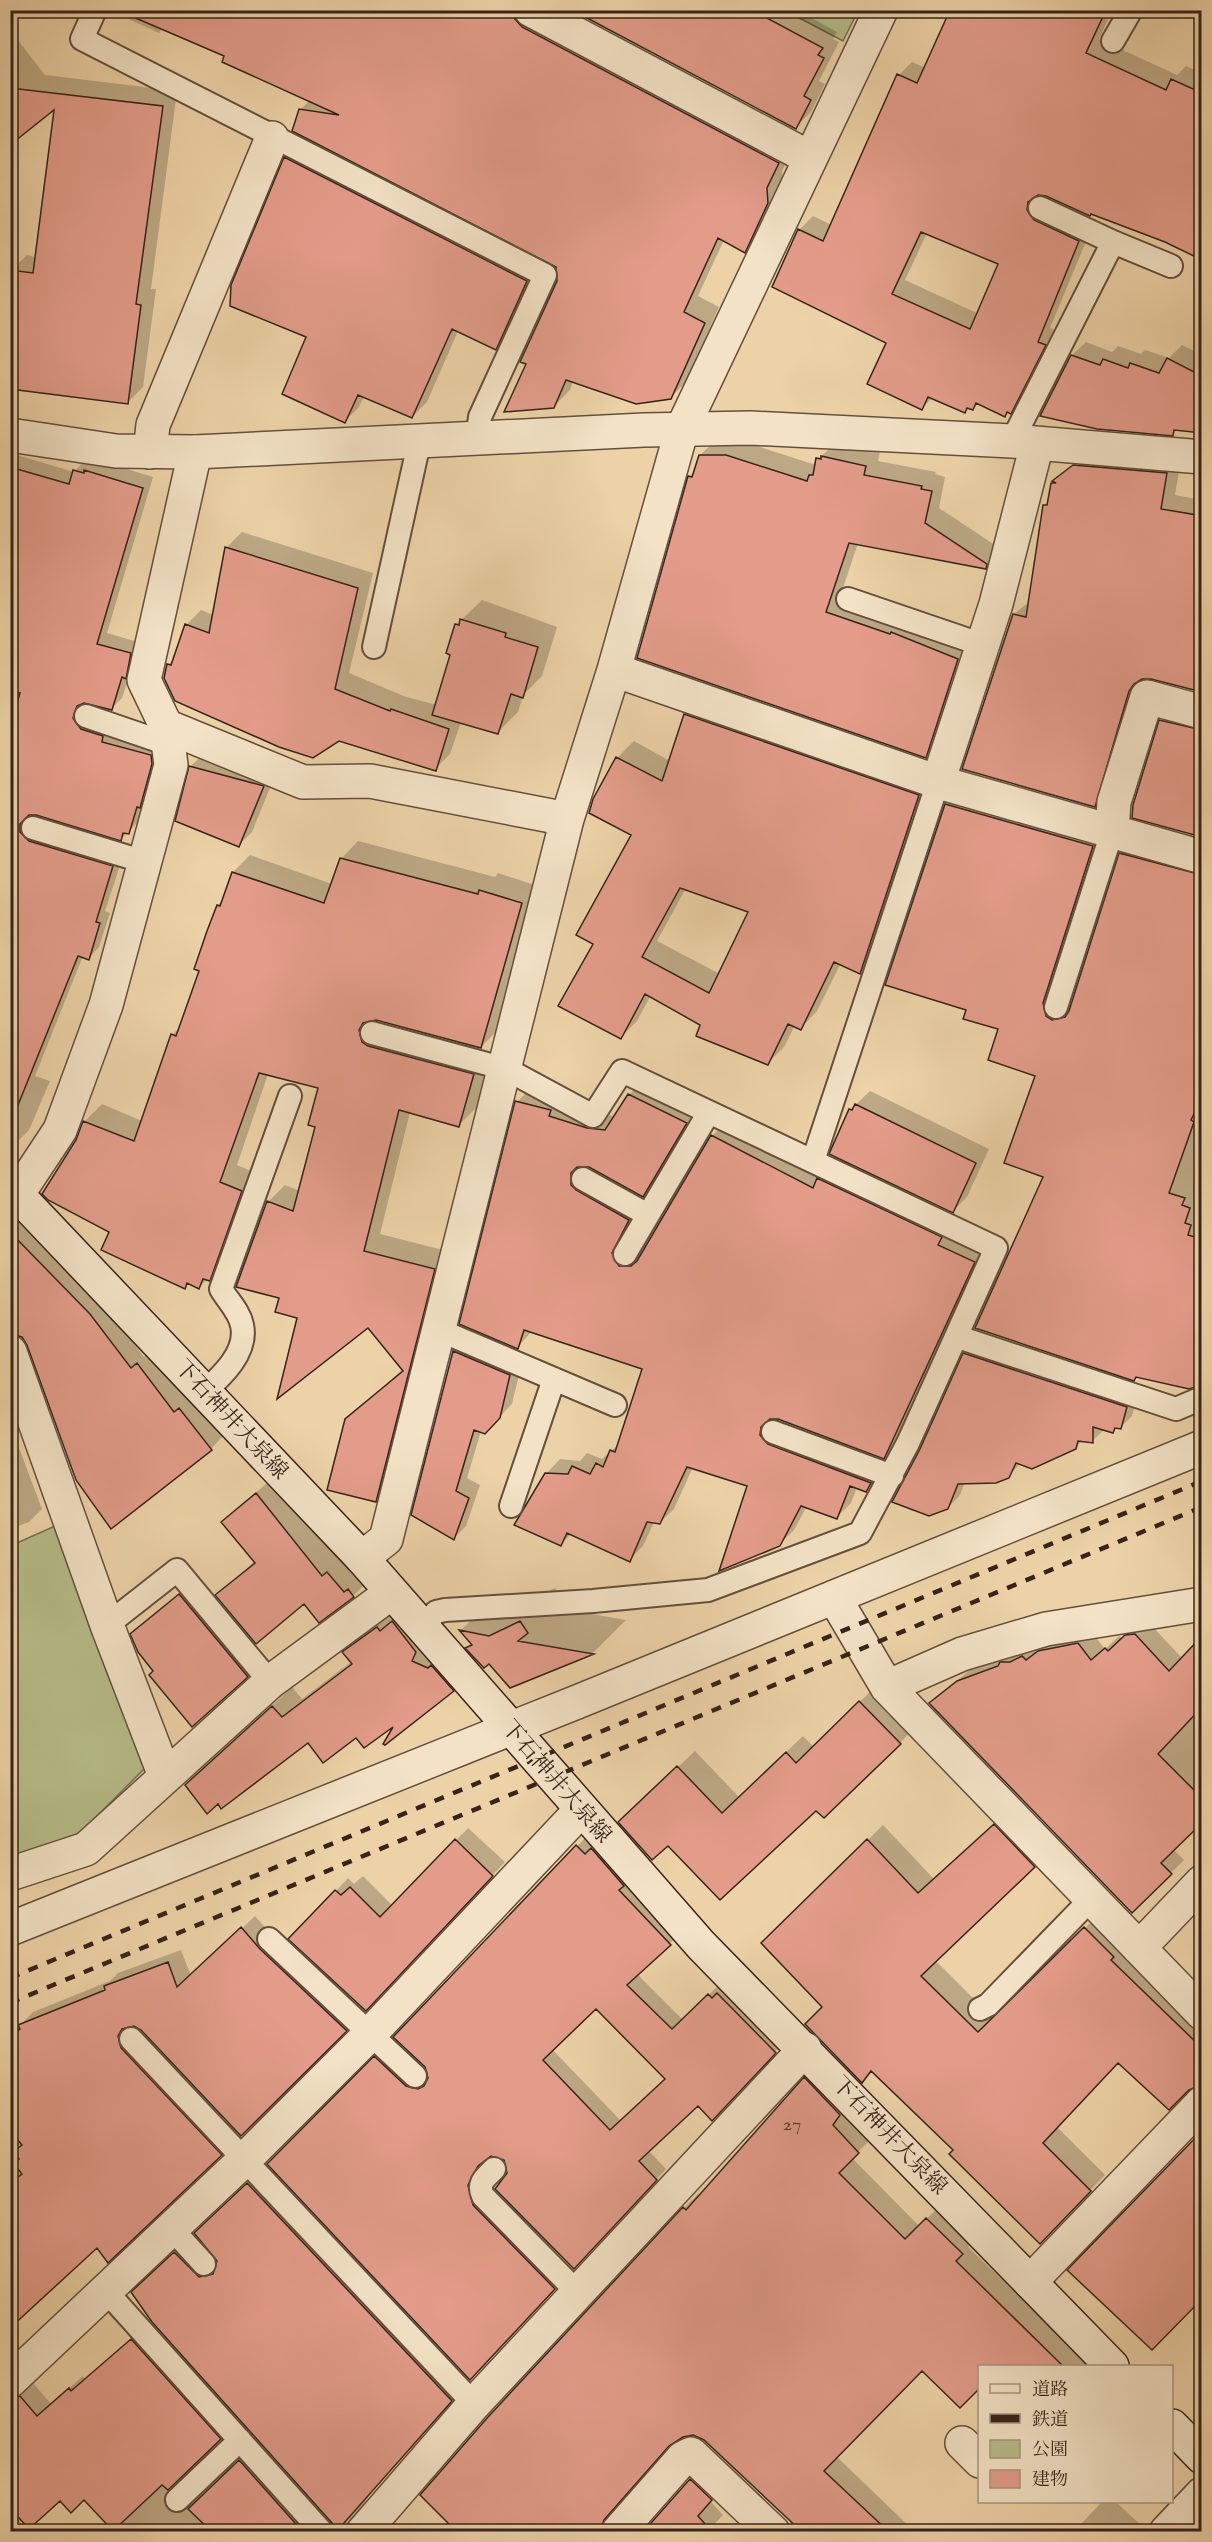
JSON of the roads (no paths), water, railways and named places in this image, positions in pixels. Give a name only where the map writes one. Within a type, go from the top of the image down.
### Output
[{"type":"street","points":[[531,10],[810,158]]},
{"type":"street","points":[[362,1558],[386,1539],[506,1070],[567,819],[614,670],[682,429],[881,10]]},
{"type":"street","points":[[150,452],[153,425],[272,138]]},
{"type":"street","points":[[10,435],[116,451],[195,453],[682,429],[751,428],[1024,443],[1202,457]]},
{"type":"street","points":[[938,782],[996,604],[1024,443]]},
{"type":"street","points":[[14,1191],[60,1130],[106,1005],[171,765],[167,735],[144,680],[195,453]]},
{"type":"street","points":[[614,670],[938,782],[1202,857]]},
{"type":"street","points":[[1112,832],[1114,802],[1147,698],[1202,712]]},
{"type":"street","points":[[167,735],[303,782],[370,781],[567,819]]},
{"type":"street","name":"下石神井大泉線","points":[[14,1191],[362,1558],[701,1945],[805,2049],[1110,2365]]},
{"type":"street","points":[[10,1352],[107,1625],[165,1776]]},
{"type":"street","points":[[10,1891],[18,1926],[510,1729],[1202,1447]]},
{"type":"street","points":[[10,1874],[86,1849],[270,1682],[391,1593]]},
{"type":"street","points":[[834,1597],[887,1687],[1202,2013]]},
{"type":"street","points":[[887,1687],[962,1654],[1046,1629],[1202,1604]]},
{"type":"street","points":[[10,2381],[243,2161],[369,2035],[581,1810]]},
{"type":"street","points":[[1139,1948],[1202,1882]]},
{"type":"street","points":[[363,2532],[474,2404],[805,2049]]},
{"type":"street","points":[[1030,2282],[1202,2103]]},
{"type":"street","points":[[1173,2427],[1202,2457]]},
{"type":"street","points":[[618,2532],[683,2458],[691,2454],[773,2532]]},
{"type":"street","points":[[1166,2532],[1202,2494]]},
{"type":"lane","points":[[95,10],[82,39],[544,275],[480,417],[477,440]]},
{"type":"lane","points":[[1113,41],[1131,10]]},
{"type":"lane","points":[[1040,208],[1171,266]]},
{"type":"lane","points":[[1024,443],[1113,242]]},
{"type":"lane","points":[[374,647],[419,443]]},
{"type":"lane","points":[[848,599],[982,645]]},
{"type":"lane","points":[[86,716],[167,735]]},
{"type":"lane","points":[[813,1161],[938,782]]},
{"type":"lane","points":[[33,828],[145,862]]},
{"type":"lane","points":[[1056,1006],[1112,832]]},
{"type":"lane","points":[[372,1033],[506,1070],[593,1116],[622,1071],[996,1248],[958,1336],[892,1476],[860,1533],[708,1590],[593,1601],[445,1610],[436,1612],[421,1628]]},
{"type":"lane","points":[[204,1392],[219,1379],[240,1350],[243,1327],[236,1310],[221,1289],[290,1096]]},
{"type":"lane","points":[[625,1254],[709,1112]]},
{"type":"lane","points":[[583,1179],[648,1215]]},
{"type":"lane","points":[[439,1330],[615,1405]]},
{"type":"lane","points":[[958,1336],[1176,1409],[1202,1398]]},
{"type":"lane","points":[[511,1506],[554,1379]]},
{"type":"lane","points":[[773,1432],[892,1476]]},
{"type":"lane","points":[[107,1625],[177,1570],[270,1682]]},
{"type":"lane","points":[[980,2009],[988,2005],[1091,1899]]},
{"type":"lane","points":[[269,1939],[415,2076]]},
{"type":"lane","points":[[131,2039],[243,2161],[474,2404]]},
{"type":"lane","points":[[494,2169],[481,2181],[480,2189],[483,2196],[578,2293]]},
{"type":"lane","points":[[171,2228],[204,2264]]},
{"type":"lane","points":[[106,2290],[322,2532]]},
{"type":"lane","points":[[177,2500],[240,2440]]},
{"type":"railway","points":[[10,1978],[1202,1481]]},
{"type":"railway","points":[[10,2003],[1202,1507]]}]
